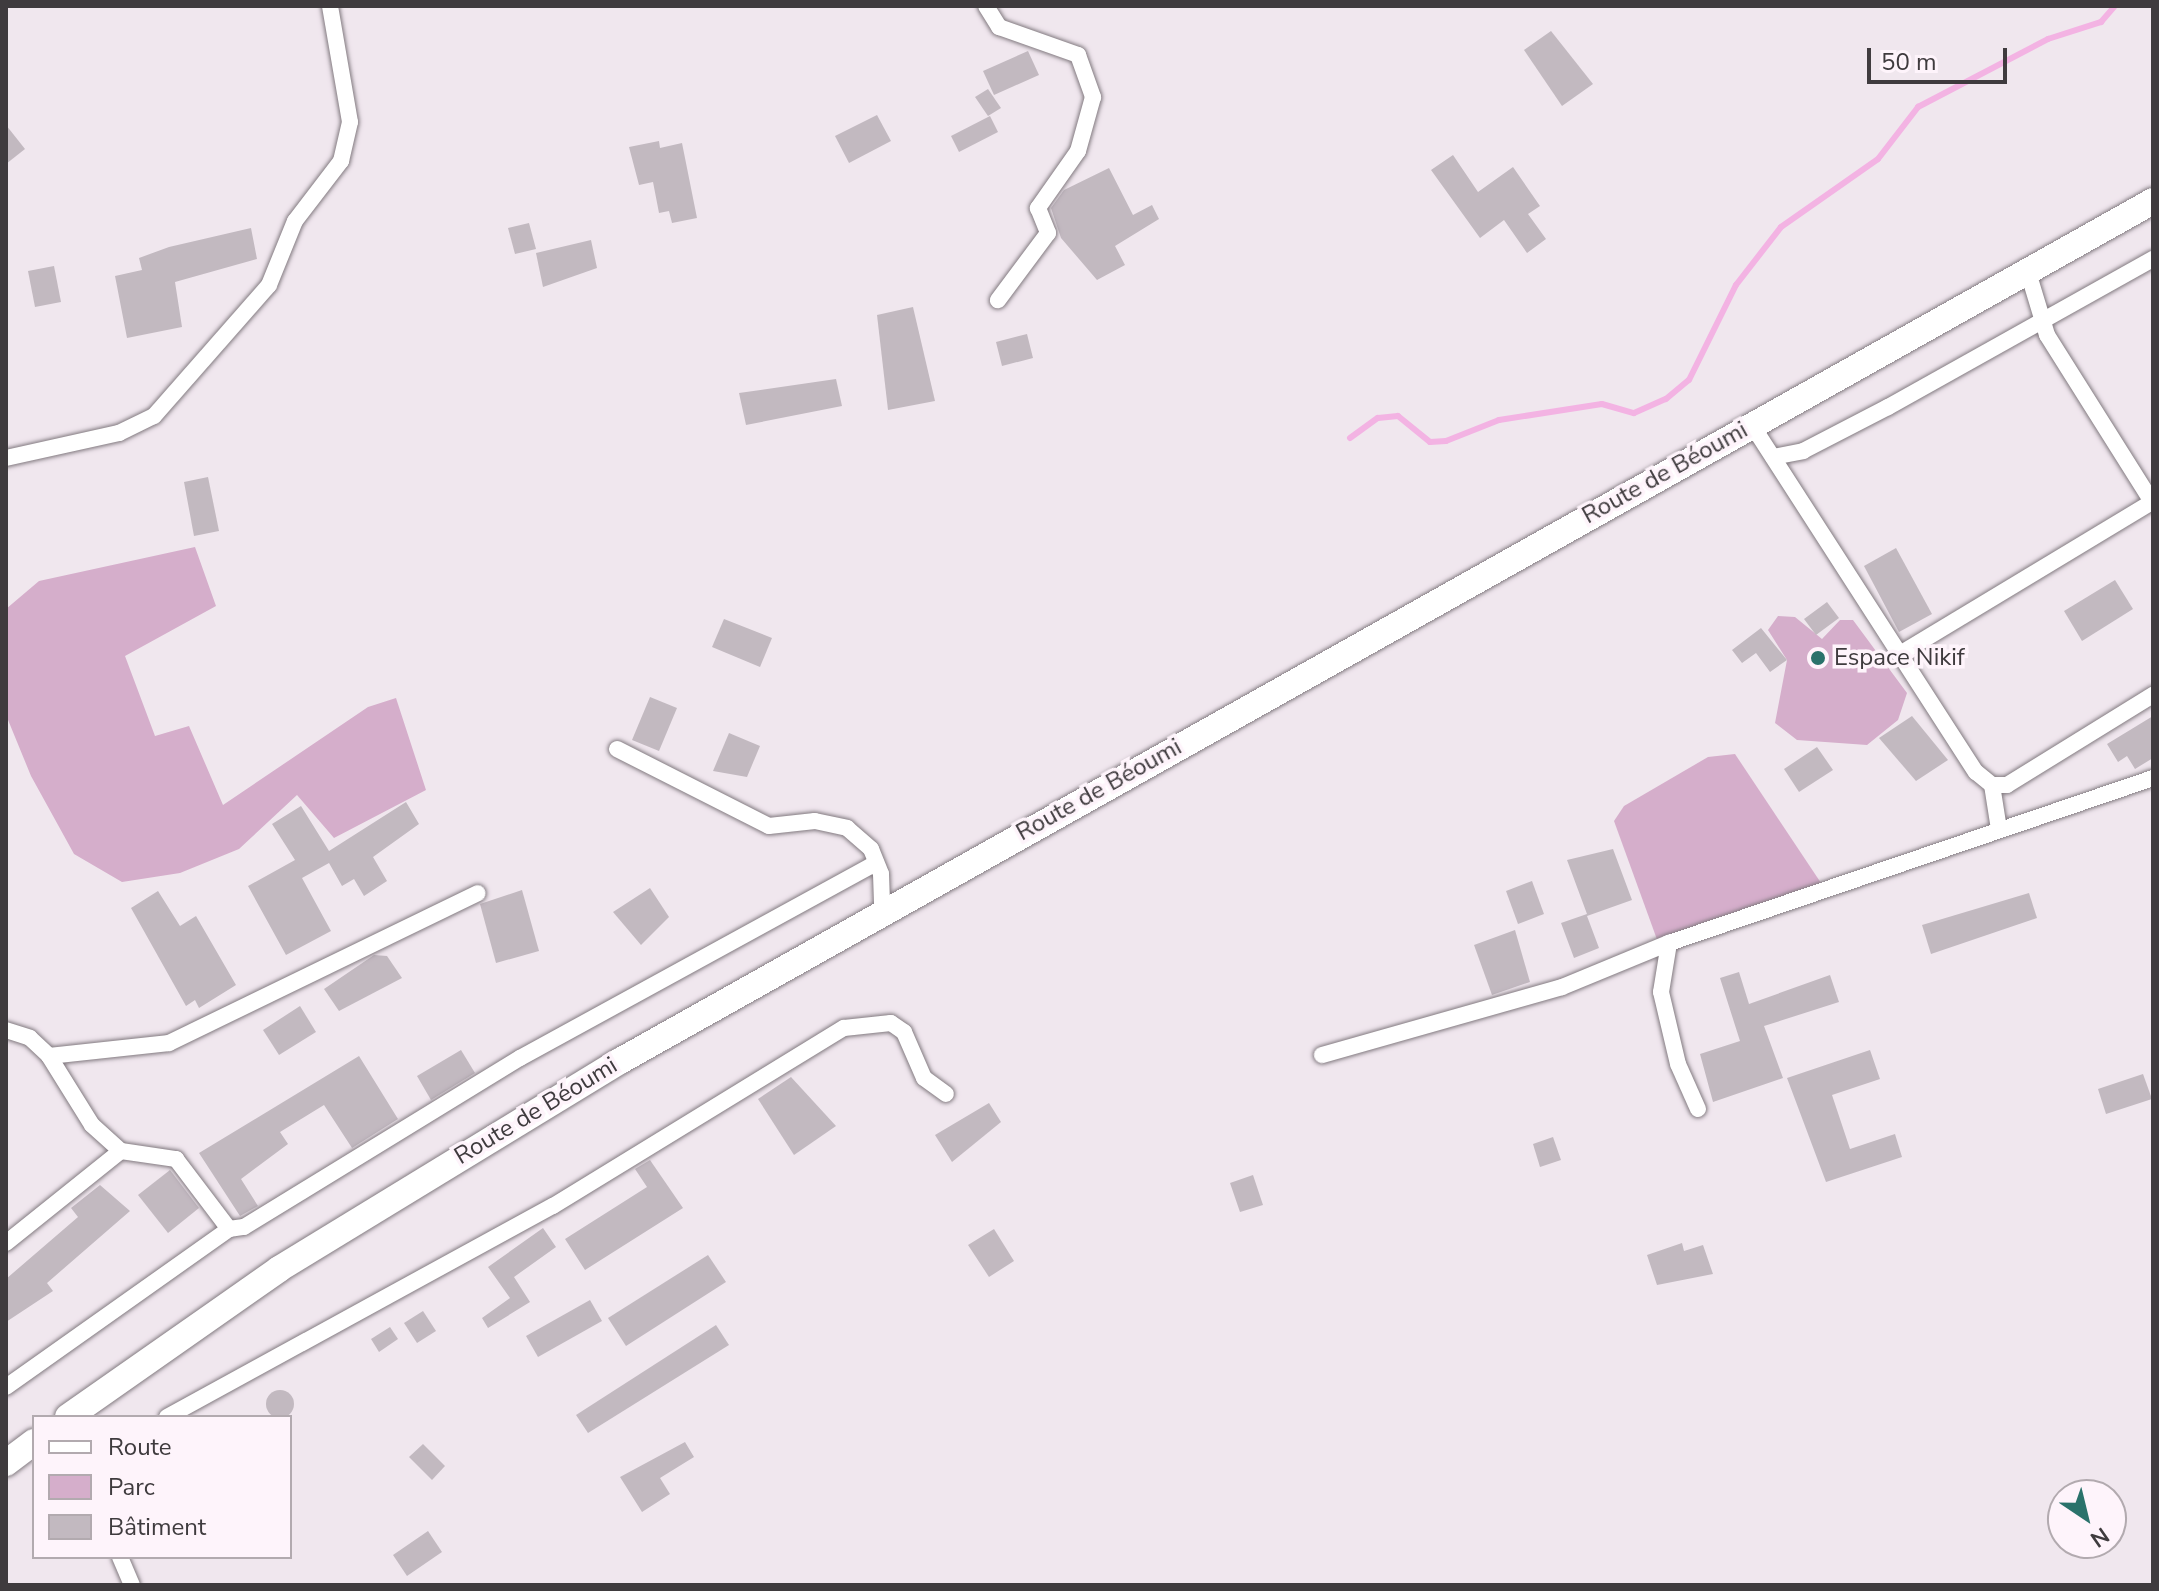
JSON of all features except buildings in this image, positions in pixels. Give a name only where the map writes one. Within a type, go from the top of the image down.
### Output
[{"type":"main road","name":"Route de Béoumi","points":[[71,1415],[279,1269],[467,1151],[882,911],[2153,201]]},
{"type":"main road","points":[[6,1463],[32,1444]]},
{"type":"street","points":[[6,458],[119,433],[154,416],[269,285],[295,221],[341,161],[347,135],[345,76],[330,6]]},
{"type":"street","points":[[986,6],[999,27],[1078,55],[1093,97],[1078,151],[1038,208],[1048,233],[998,300]]},
{"type":"street","points":[[1773,457],[1803,451],[1888,407],[2042,317],[2153,259]]},
{"type":"street","points":[[1900,654],[2153,503],[2042,317],[2028,272]]},
{"type":"street","points":[[1752,425],[1900,654],[1992,785],[1999,829]]},
{"type":"street","points":[[1992,785],[2007,785],[2153,695]]},
{"type":"street","points":[[617,749],[769,826],[815,821],[847,828],[876,863],[882,911]]},
{"type":"street","points":[[1322,1055],[1562,987],[1669,943],[2153,778]]},
{"type":"street","points":[[6,1387],[229,1229],[244,1227],[520,1058],[876,863]]},
{"type":"street","points":[[49,1056],[169,1043],[478,893]]},
{"type":"street","points":[[1669,943],[1661,992],[1678,1064],[1698,1109]]},
{"type":"street","points":[[171,1415],[553,1206],[844,1028],[891,1023],[904,1032],[924,1078],[946,1094]]},
{"type":"street","points":[[6,1030],[30,1038],[49,1056],[92,1125],[121,1151],[176,1159],[229,1229]]},
{"type":"street","points":[[6,1243],[121,1151]]},
{"type":"street","points":[[121,1559],[132,1585]]},
{"type":"green space","points":[[195,547],[216,606],[125,656],[155,736],[189,726],[223,805],[368,707],[396,698],[426,790],[334,838],[297,795],[239,849],[180,873],[122,882],[74,854],[31,776],[6,715],[6,609],[39,581]]},
{"type":"green space","points":[[1778,616],[1795,617],[1822,639],[1840,620],[1853,620],[1907,693],[1898,720],[1867,745],[1797,740],[1775,723],[1787,660],[1768,630]]},
{"type":"green space","points":[[1735,754],[1821,883],[1663,956],[1614,821],[1624,806],[1708,757]]},
{"type":"waterway","points":[[1350,438],[1378,418],[1398,416],[1430,442],[1446,441],[1499,420],[1602,404],[1634,413],[1666,399],[1689,380],[1736,285],[1781,227],[1878,159],[1918,107],[2048,39],[2101,22],[2115,6]]},
{"type":"place","name":"Espace Nikif","points":[[1818,658]]}]
